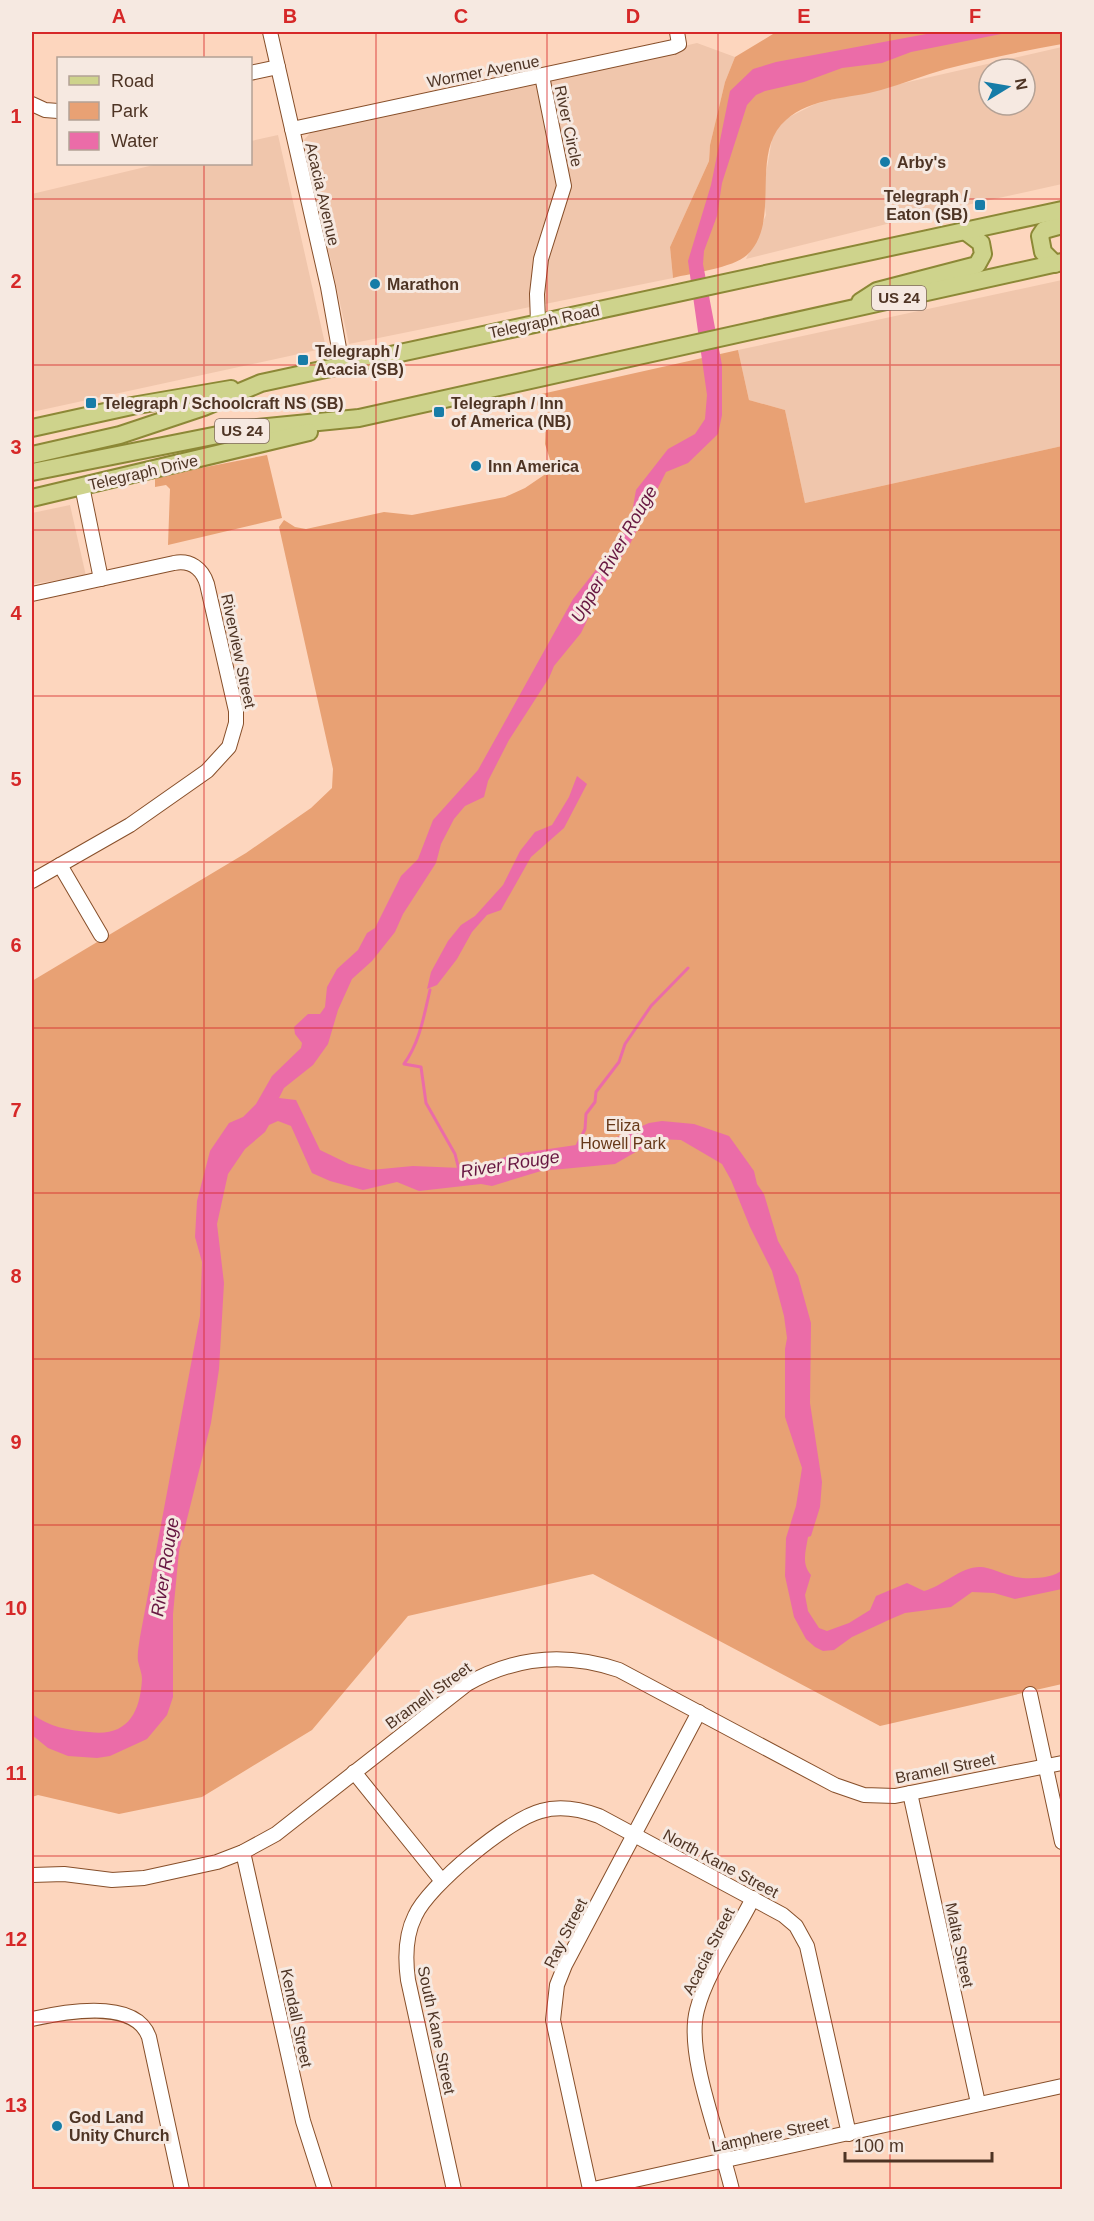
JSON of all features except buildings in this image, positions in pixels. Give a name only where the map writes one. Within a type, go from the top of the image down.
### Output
[{"type":"main road","name":"Telegraph Road","points":[[32,455],[120,435],[204,407],[261,383],[1062,210]]},
{"type":"main road","points":[[1059,263],[1043,252],[1040,236],[1044,230],[1062,225]]},
{"type":"main road","points":[[849,309],[877,291],[977,265],[983,254],[981,243],[965,231]]},
{"type":"main road","name":"US 24","points":[[32,472],[248,429],[359,418],[1059,263]]},
{"type":"main road","points":[[32,428],[132,406],[261,383]]},
{"type":"main road","name":"Telegraph Drive","points":[[32,498],[359,418]]},
{"type":"street","name":"Acacia Avenue","points":[[270,32],[342,365]]},
{"type":"street","name":"Wormer Avenue","points":[[292,129],[673,47],[678,38]]},
{"type":"street","points":[[252,73],[278,67]]},
{"type":"street","name":"River Circle","points":[[538,322],[537,294],[541,259],[564,186],[542,76]]},
{"type":"street","points":[[32,104],[45,110],[57,111]]},
{"type":"street","points":[[82,486],[101,579]]},
{"type":"street","name":"Riverview Street","points":[[32,594],[180,562],[198,568],[207,584],[236,711],[236,723],[229,747],[207,771],[130,825],[32,881]]},
{"type":"street","points":[[60,865],[101,935]]},
{"type":"street","name":"Bramell Street","points":[[32,1875],[64,1874],[112,1880],[144,1878],[217,1862],[243,1852],[276,1834],[467,1683],[495,1669],[529,1660],[566,1658],[604,1665],[633,1677],[850,1792],[879,1797],[909,1793],[1062,1763]]},
{"type":"street","points":[[1030,1694],[1062,1842]]},
{"type":"street","name":"Ray Street","points":[[590,2189],[555,2035],[554,2003],[565,1965],[699,1712]]},
{"type":"street","points":[[354,1772],[442,1881]]},
{"type":"street","name":"Malta Street","points":[[909,1793],[978,2103]]},
{"type":"street","name":"North Kane Street","points":[[442,1881],[517,1821],[541,1810],[560,1808],[583,1810],[635,1835],[788,1918],[801,1933],[807,1946],[849,2134]]},
{"type":"street","name":"Kendall Street","points":[[243,1852],[303,2121],[325,2190]]},
{"type":"street","name":"South Kane Street","points":[[442,1881],[426,1897],[414,1918],[407,1940],[406,1966],[454,2190]]},
{"type":"street","name":"Acacia Street","points":[[725,2160],[696,2056],[694,2024],[704,1990],[753,1898]]},
{"type":"street","points":[[32,2019],[70,2012],[129,2015],[146,2029],[182,2190]]},
{"type":"street","name":"Lamphere Street","points":[[590,2189],[1062,2086]]},
{"type":"street","points":[[725,2160],[732,2190]]},
{"type":"shaded area","points":[[697,43],[735,57],[725,82],[710,145],[709,161],[670,247],[673,278],[349,344],[304,140],[312,131]]},
{"type":"shaded area","points":[[1062,47],[1062,184],[935,212],[746,259],[766,215],[763,191],[773,133],[787,118],[815,104],[977,66],[977,117],[1037,117],[1037,57],[1018,57]]},
{"type":"shaded area","points":[[278,135],[326,348],[32,412],[32,194],[154,165],[252,165],[252,141]]},
{"type":"shaded area","points":[[1062,280],[1062,446],[805,503],[785,410],[749,400],[738,350]]},
{"type":"shaded area","points":[[70,505],[86,576],[32,584],[32,513]]},
{"type":"green space","points":[[791,32],[1062,32],[1062,44],[996,57],[977,57],[977,62],[881,90],[819,103],[796,112],[775,134],[769,150],[763,224],[757,241],[747,255],[741,260],[722,267],[673,278],[670,247],[709,161],[710,145],[725,82],[735,57],[773,34]]},
{"type":"green space","name":"Eliza Howell Park","points":[[738,350],[749,400],[785,410],[805,503],[1062,446],[1062,1684],[880,1726],[593,1574],[408,1616],[312,1730],[202,1797],[119,1814],[38,1795],[32,1797],[32,981],[246,853],[311,808],[332,788],[333,769],[279,527],[284,520],[295,527],[306,529],[384,512],[412,515],[505,497],[525,488],[553,469],[545,444],[546,421],[536,403],[539,398],[537,395]]},
{"type":"green space","points":[[267,455],[282,518],[168,545],[170,489],[166,485],[155,487],[155,477]]},
{"type":"water","points":[[937,32],[1011,32],[911,52],[882,63],[842,68],[804,82],[765,91],[756,95],[747,105],[722,183],[717,216],[704,251],[703,264],[722,365],[722,415],[718,434],[688,463],[666,472],[630,544],[605,583],[581,633],[554,666],[549,678],[509,740],[488,781],[484,797],[465,806],[454,819],[441,844],[436,863],[403,914],[395,932],[372,961],[352,979],[338,1010],[328,1044],[313,1065],[284,1088],[279,1098],[296,1100],[320,1150],[349,1164],[371,1170],[413,1166],[461,1168],[477,1166],[515,1154],[610,1140],[649,1123],[662,1121],[694,1124],[729,1136],[754,1171],[757,1184],[764,1194],[778,1241],[798,1276],[811,1323],[810,1403],[822,1482],[820,1507],[811,1536],[808,1537],[805,1552],[806,1566],[811,1575],[805,1595],[808,1611],[819,1628],[827,1631],[849,1623],[870,1610],[876,1596],[907,1583],[924,1591],[973,1568],[984,1567],[1008,1575],[1031,1578],[1045,1577],[1062,1570],[1062,1589],[1015,1599],[994,1593],[972,1592],[951,1607],[905,1613],[893,1618],[852,1637],[834,1650],[823,1651],[806,1639],[794,1617],[785,1576],[786,1538],[796,1506],[802,1468],[785,1417],[787,1338],[784,1316],[772,1271],[722,1164],[681,1140],[658,1139],[615,1164],[541,1171],[492,1186],[481,1184],[419,1191],[397,1182],[363,1190],[330,1181],[312,1173],[291,1126],[278,1121],[269,1125],[265,1132],[245,1149],[228,1174],[217,1224],[224,1283],[219,1369],[211,1423],[179,1551],[173,1614],[173,1697],[167,1715],[147,1739],[110,1756],[97,1758],[68,1756],[48,1748],[32,1735],[32,1714],[59,1727],[102,1733],[113,1731],[129,1721],[141,1692],[142,1679],[138,1658],[140,1637],[200,1316],[202,1262],[195,1237],[197,1201],[210,1151],[229,1123],[243,1117],[256,1104],[272,1076],[301,1048],[302,1043],[295,1034],[294,1027],[308,1014],[320,1014],[325,1007],[327,987],[337,969],[358,950],[367,933],[375,928],[401,876],[418,859],[433,820],[478,770],[573,599],[620,539],[631,518],[636,490],[668,449],[695,434],[705,419],[707,395],[688,261],[711,185],[730,91],[753,69],[776,62]]},
{"type":"water","points":[[577,776],[587,784],[564,828],[531,857],[501,910],[487,915],[472,932],[457,959],[437,985],[427,989],[431,972],[448,941],[461,925],[475,916],[503,885],[520,851],[535,832],[552,825],[569,797]]},
{"type":"waterway","points":[[576,1148],[585,1129],[586,1114],[595,1102],[596,1092],[619,1062],[625,1044],[651,1006],[688,968]]},
{"type":"waterway","name":"River Rouge","points":[[430,990],[418,1038],[404,1064],[421,1067],[426,1103],[455,1154],[459,1170]]},
{"type":"place","name":"Arby's","points":[[885,162]]},
{"type":"place","name":"Telegraph / Eaton (SB)","points":[[980,205]]},
{"type":"place","name":"Marathon","points":[[375,284]]},
{"type":"place","name":"Telegraph / Acacia (SB)","points":[[303,360]]},
{"type":"place","name":"Telegraph / Schoolcraft NS (SB)","points":[[91,403]]},
{"type":"place","name":"Telegraph / Inn of America (NB)","points":[[439,412]]},
{"type":"place","name":"Inn America","points":[[476,466]]},
{"type":"place","name":"God Land Unity Church","points":[[57,2126]]},
{"type":"water label","name":"Upper River Rouge","points":[[614,554]]}]
